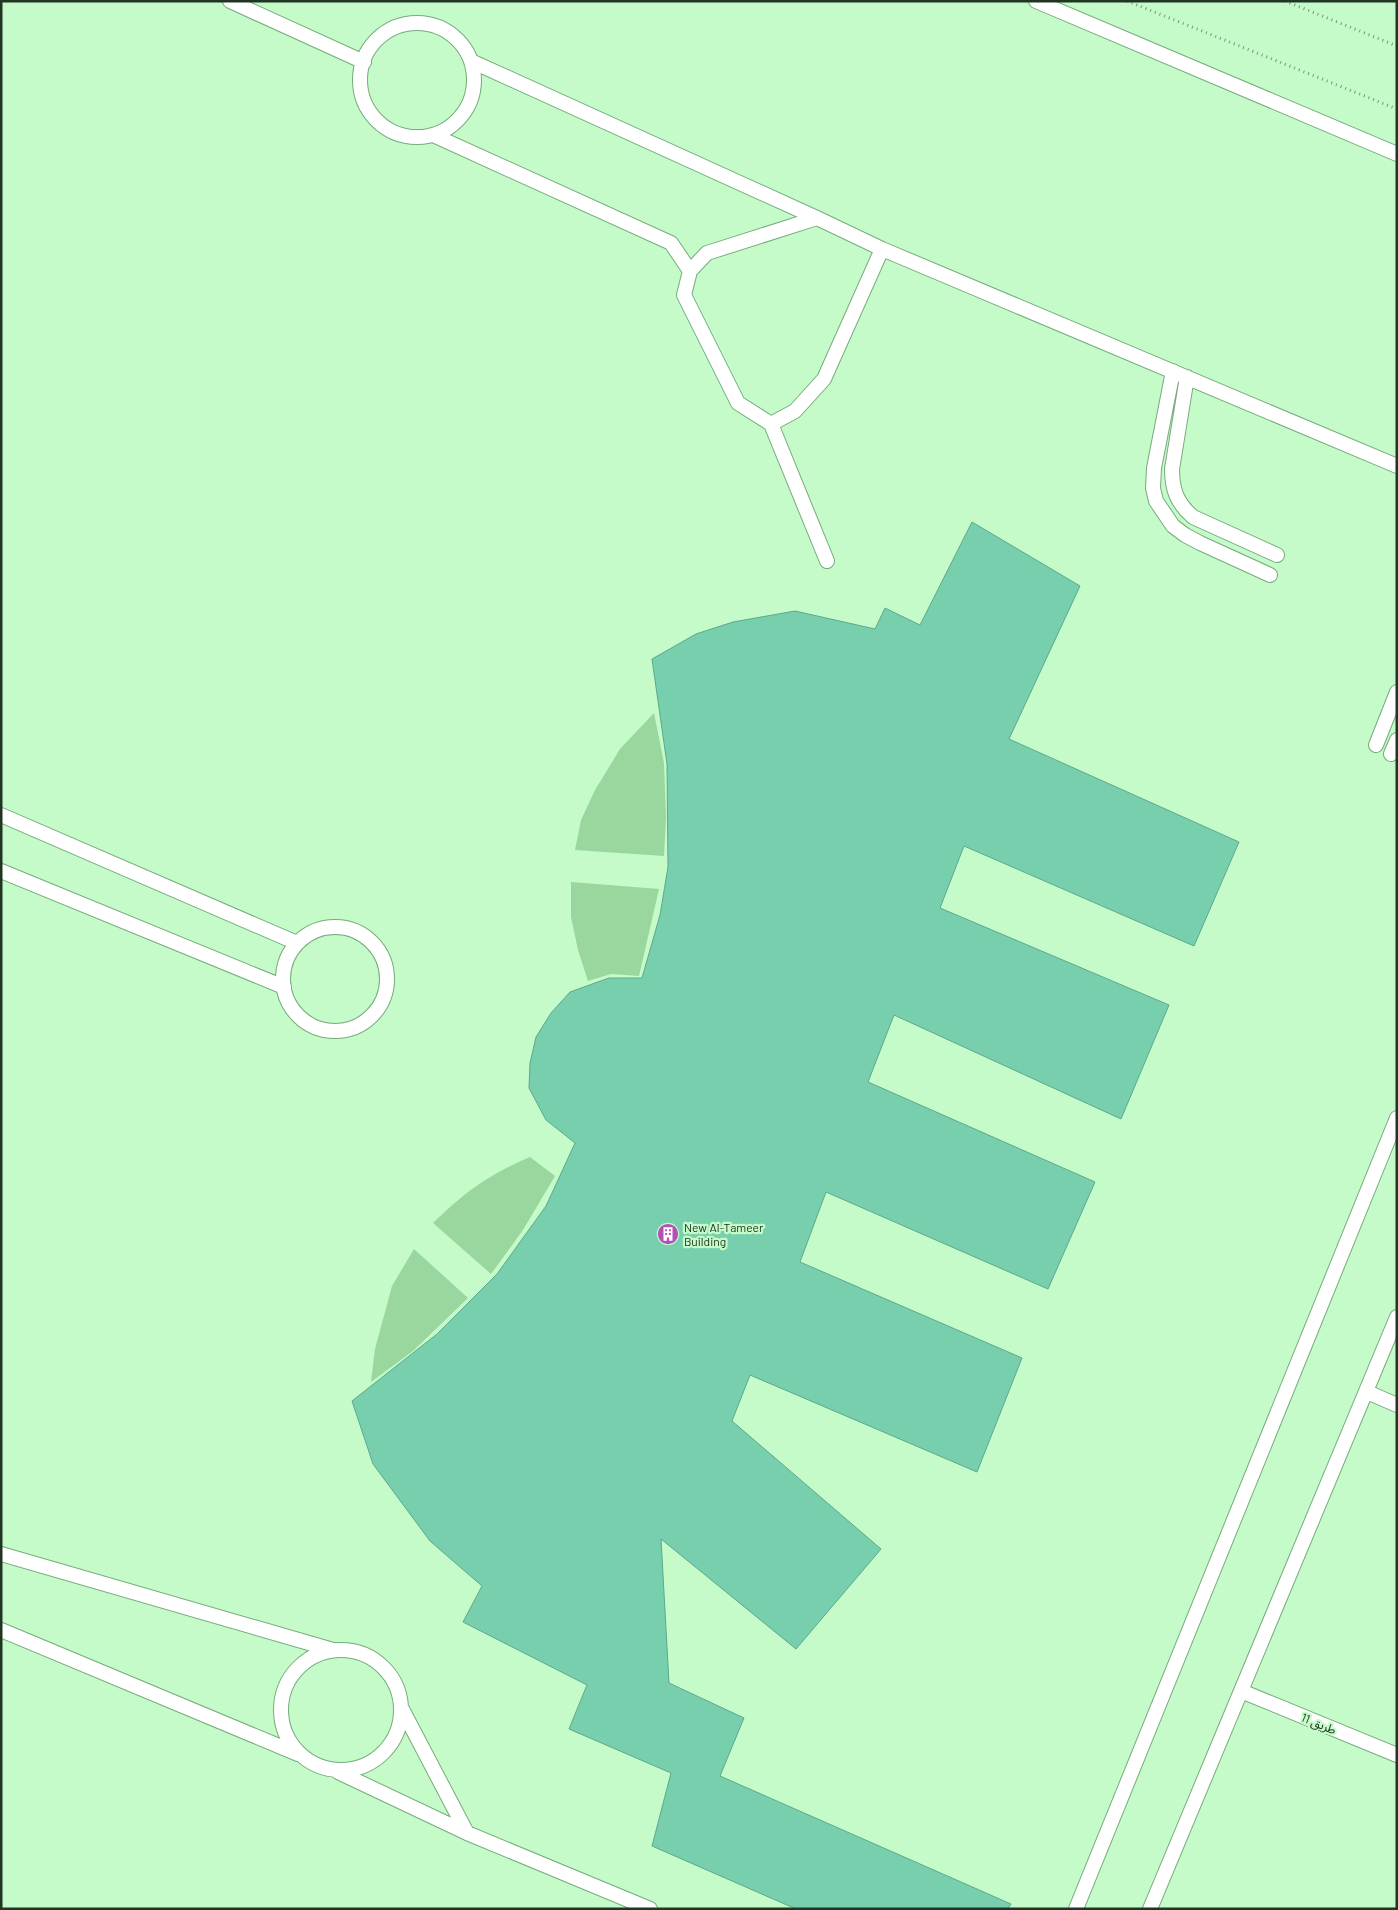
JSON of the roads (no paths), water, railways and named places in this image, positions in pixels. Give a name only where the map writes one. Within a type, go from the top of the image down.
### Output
[{"type":"lane","points":[[230,1],[364,62]]},
{"type":"lane","points":[[1036,1],[1397,154]]},
{"type":"lane","points":[[411,24],[430,25],[448,32],[462,44],[471,61],[475,79],[472,98],[464,114],[450,127],[433,135],[415,137],[397,133],[380,124],[368,109],[361,91],[361,72],[366,54],[378,39],[393,28],[411,24]]},
{"type":"lane","points":[[471,61],[882,249],[1397,466]]},
{"type":"lane","points":[[433,135],[671,243],[690,271]]},
{"type":"lane","points":[[817,218],[707,253],[690,271],[684,295],[738,402],[771,424],[827,561]]},
{"type":"lane","points":[[771,424],[795,411],[824,379],[882,249]]},
{"type":"lane","points":[[1173,371],[1154,468],[1153,488],[1156,500],[1173,526],[1185,535],[1270,575]]},
{"type":"lane","points":[[1187,377],[1172,469],[1172,483],[1175,496],[1182,508],[1193,517],[1277,555]]},
{"type":"lane","points":[[1376,745],[1397,692]]},
{"type":"lane","points":[[1391,754],[1397,740]]},
{"type":"lane","points":[[1,815],[297,943]]},
{"type":"lane","points":[[1,871],[284,986]]},
{"type":"lane","points":[[329,927],[347,928],[364,935],[376,948],[384,962],[388,978],[385,994],[378,1009],[367,1020],[353,1028],[337,1031],[321,1029],[306,1022],[294,1010],[285,994],[284,986],[283,976],[287,958],[297,943],[312,932],[329,927]]},
{"type":"lane","points":[[1076,1909],[1397,1118]]},
{"type":"lane","points":[[1150,1909],[1397,1317]]},
{"type":"lane","points":[[1367,1392],[1397,1405]]},
{"type":"lane","points":[[1,1554],[334,1650],[353,1651],[372,1658],[388,1671],[398,1688],[402,1710],[467,1832]]},
{"type":"lane","points":[[1,1630],[299,1754],[315,1765],[335,1771],[467,1832],[650,1909]]},
{"type":"lane","points":[[299,1754],[287,1738],[281,1719],[281,1700],[287,1682],[299,1666],[315,1655],[334,1650]]},
{"type":"lane","name":"طريق 11","points":[[1241,1691],[1397,1755]]},
{"type":"lane","points":[[335,1771],[355,1770],[374,1762],[390,1748],[399,1730],[402,1710]]},
{"type":"place","name":"New Al-Tameer Building","points":[[668,1234]]}]
